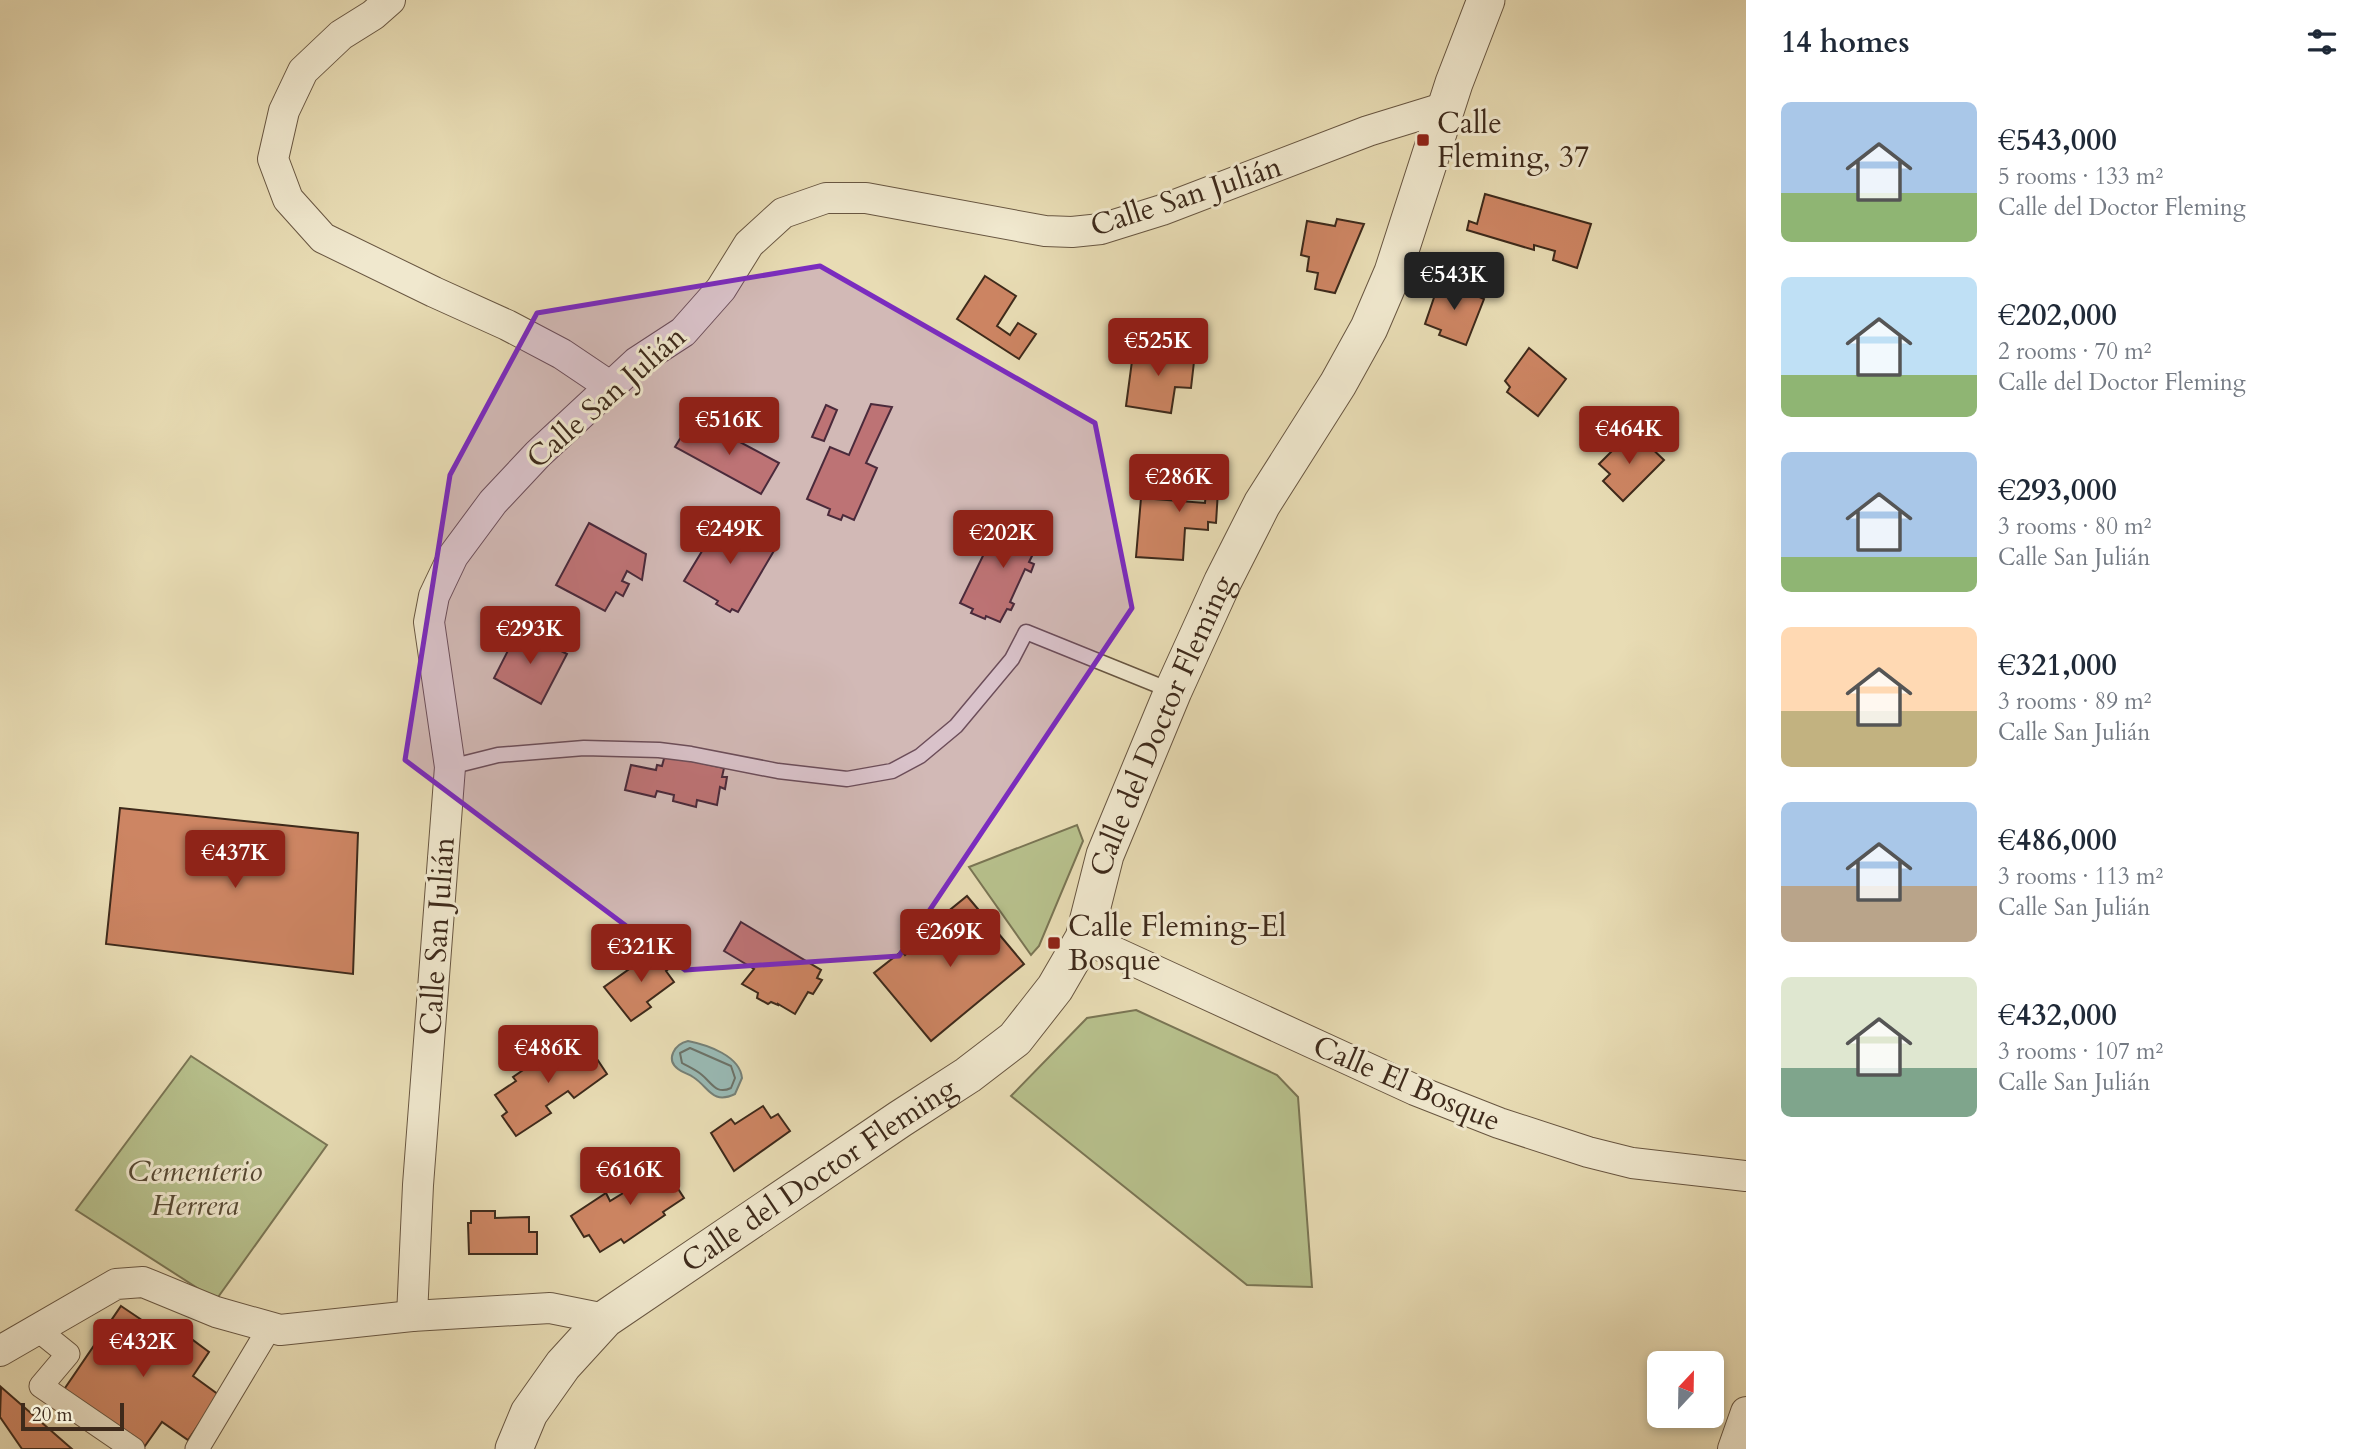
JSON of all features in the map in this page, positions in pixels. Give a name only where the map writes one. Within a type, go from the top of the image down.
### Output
[{"type":"street","points":[[390,0],[373,15],[341,35],[303,71],[284,111],[273,159],[288,199],[323,238],[507,325],[562,354],[611,387]]},
{"type":"street","name":"Calle del Doctor Fleming","points":[[514,1449],[528,1413],[563,1365],[606,1319],[900,1118],[968,1075],[1015,1039],[1055,988],[1084,938],[1105,855],[1173,691],[1219,590],[1262,504],[1338,384],[1369,328],[1392,272],[1446,107],[1486,0]]},
{"type":"street","name":"Calle San Julián","points":[[412,1316],[418,1185],[450,767],[429,622],[434,596],[453,556],[493,502],[538,454],[637,362],[683,332],[721,289],[749,244],[783,213],[826,198],[866,198],[1045,231],[1101,229],[1162,210],[1368,131],[1446,107]]},
{"type":"street","name":"Calle El Bosque","points":[[1084,938],[1415,1090],[1499,1123],[1588,1152],[1632,1163],[1746,1176]]},
{"type":"street","points":[[0,1351],[117,1284],[143,1282],[216,1312],[280,1330],[412,1316],[550,1308],[606,1319]]},
{"type":"street","points":[[197,1449],[270,1327]]},
{"type":"street","points":[[37,1329],[68,1354],[41,1386],[133,1449]]},
{"type":"street","points":[[1733,1449],[1746,1412]]},
{"type":"lane","points":[[450,767],[498,755],[584,748],[670,751],[778,771],[847,779],[892,771],[920,756],[956,726],[1012,659],[1026,632],[1173,691]]},
{"type":"highlighted area","points":[[820,266],[1095,423],[1132,608],[899,956],[685,970],[405,760],[450,475],[537,313]]},
{"type":"green space","points":[[1077,825],[1083,841],[1039,946],[1031,955],[969,867]]},
{"type":"green space","points":[[1136,1010],[1277,1075],[1298,1097],[1312,1287],[1247,1285],[1011,1096],[1087,1018]]},
{"type":"green space","name":"Cementerio Herrera","points":[[191,1056],[327,1145],[216,1300],[76,1210]]},
{"type":"water","points":[[688,1041],[722,1053],[736,1064],[742,1078],[735,1094],[727,1097],[716,1096],[674,1065],[673,1052]]},
{"type":"building","points":[[1485,194],[1591,224],[1577,268],[1553,260],[1555,251],[1534,245],[1534,250],[1467,230],[1469,221],[1477,224]]},
{"type":"building","points":[[1337,219],[1364,224],[1335,293],[1315,289],[1318,273],[1307,271],[1309,257],[1301,255],[1307,221],[1335,226]]},
{"type":"building","points":[[985,276],[1016,296],[997,326],[1010,335],[1018,323],[1036,334],[1019,359],[957,319]]},
{"type":"building","points":[[1440,280],[1484,299],[1466,345],[1439,335],[1441,330],[1425,324]]},
{"type":"building","points":[[1134,346],[1195,353],[1191,388],[1175,387],[1171,413],[1126,406]]},
{"type":"building","points":[[1529,348],[1566,379],[1538,416],[1507,392],[1510,387],[1505,381]]},
{"type":"building","points":[[871,404],[892,407],[866,463],[877,468],[854,520],[843,515],[841,520],[828,515],[830,509],[807,499],[830,447],[849,455]]},
{"type":"building","points":[[826,405],[837,410],[824,441],[812,437]]},
{"type":"building","points":[[707,423],[718,429],[721,424],[726,427],[723,433],[779,463],[761,494],[675,447],[686,429],[699,436]]},
{"type":"building","points":[[1630,433],[1642,446],[1645,442],[1664,460],[1623,501],[1603,481],[1610,474],[1599,464]]},
{"type":"building","points":[[1192,456],[1220,458],[1216,523],[1208,522],[1208,530],[1185,528],[1183,560],[1136,557],[1141,498],[1205,503],[1206,491],[1189,490]]},
{"type":"building","points":[[1020,515],[1046,528],[1029,562],[1034,564],[1031,572],[1025,569],[1010,602],[1014,604],[1011,610],[1007,609],[1000,622],[986,616],[985,619],[971,613],[973,609],[960,603],[995,531],[1010,538]]},
{"type":"building","points":[[722,518],[775,549],[738,612],[732,609],[730,612],[716,604],[718,601],[684,581]]},
{"type":"building","points":[[589,523],[646,554],[642,580],[627,571],[622,581],[629,584],[623,596],[616,592],[605,611],[556,585]]},
{"type":"building","points":[[519,629],[567,654],[541,704],[494,678]]},
{"type":"building","points":[[665,755],[724,768],[722,777],[727,777],[725,789],[720,787],[717,805],[697,800],[696,807],[673,801],[674,795],[657,791],[655,797],[625,790],[631,765],[656,770],[657,765],[662,766]]},
{"type":"building","points":[[120,808],[358,833],[353,974],[106,944]]},
{"type":"building","points":[[967,896],[1024,964],[931,1041],[874,973],[902,951],[905,955],[944,923],[940,918]]},
{"type":"building","points":[[741,922],[821,970],[817,978],[822,980],[813,994],[808,992],[795,1014],[778,1004],[768,1004],[757,998],[758,993],[742,984],[754,969],[724,951]]},
{"type":"building","points":[[659,948],[672,966],[666,971],[674,982],[647,1002],[651,1007],[631,1021],[604,987]]},
{"type":"building","points":[[577,1039],[588,1057],[593,1053],[607,1074],[574,1098],[568,1091],[546,1106],[551,1113],[516,1136],[502,1116],[507,1112],[495,1095],[516,1081],[513,1077],[554,1049],[556,1053]]},
{"type":"building","points":[[763,1106],[771,1118],[778,1114],[790,1131],[734,1171],[711,1133],[731,1119],[735,1124]]},
{"type":"building","points":[[663,1157],[677,1178],[673,1181],[684,1198],[663,1212],[665,1215],[624,1243],[621,1239],[600,1252],[589,1235],[584,1237],[571,1216],[606,1193],[610,1201],[633,1187],[628,1179]]},
{"type":"building","points":[[471,1211],[495,1211],[495,1218],[529,1217],[529,1232],[537,1232],[537,1254],[469,1254],[468,1223],[471,1223]]},
{"type":"building","points":[[121,1306],[170,1339],[178,1329],[209,1352],[193,1376],[219,1395],[188,1440],[162,1422],[145,1446],[63,1391]]},
{"type":"building","points":[[1,1387],[72,1449],[22,1449],[0,1417]]},
{"type":"place","name":"Calle Fleming, 37","points":[[1423,140]]},
{"type":"place","name":"Calle Fleming-El Bosque","points":[[1054,943]]}]
